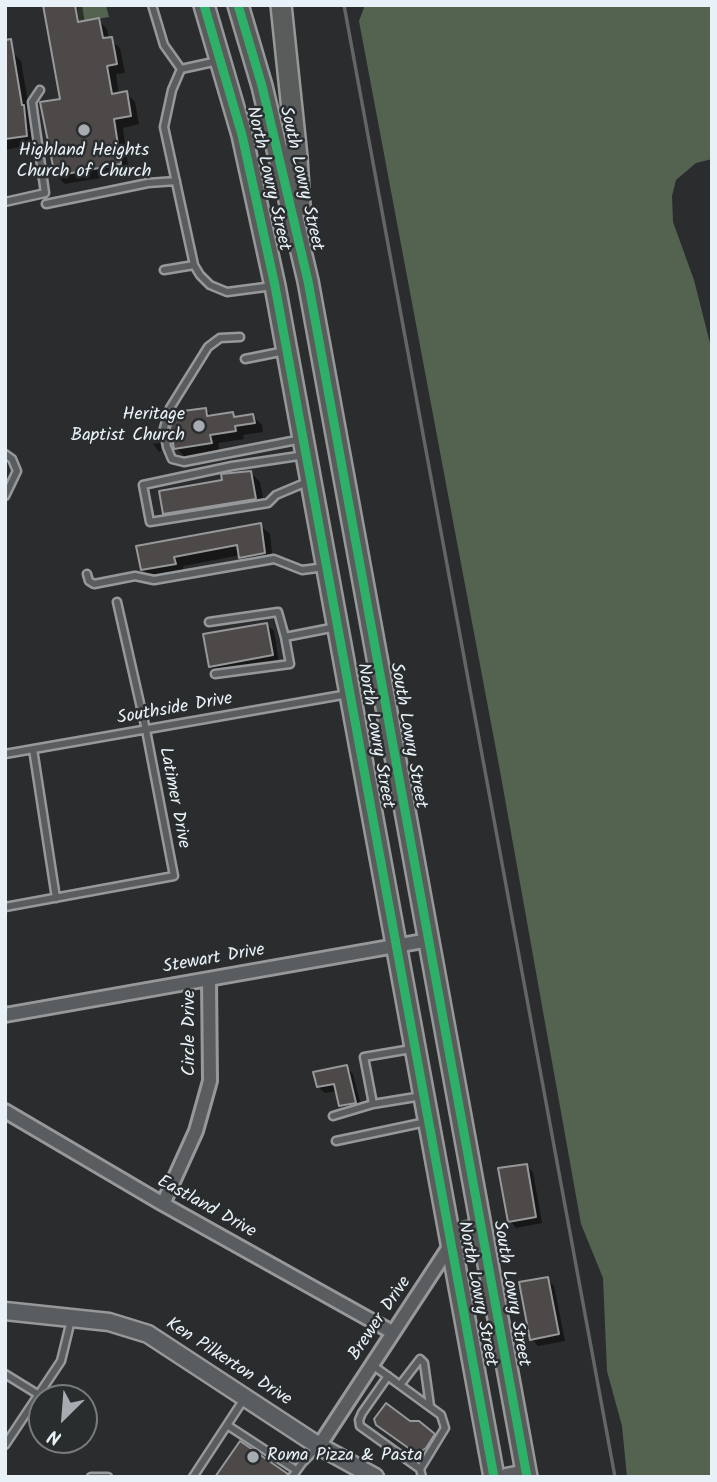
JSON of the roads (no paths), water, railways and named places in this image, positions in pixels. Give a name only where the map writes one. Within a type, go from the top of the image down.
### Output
[{"type":"main road","name":"North Lowry Street","points":[[204,5],[242,135],[275,286],[494,1477]]},
{"type":"main road","name":"South Lowry Street","points":[[238,5],[262,86],[303,259],[527,1475]]},
{"type":"main road","points":[[281,5],[297,157],[303,259]]},
{"type":"main road","points":[[275,286],[307,281]]},
{"type":"main road","points":[[311,481],[343,476]]},
{"type":"street","name":"Stewart Drive","points":[[5,1015],[429,940]]},
{"type":"street","name":"Circle Drive","points":[[163,1204],[196,1131],[210,1081],[209,979]]},
{"type":"street","name":"Eastland Drive","points":[[5,1111],[163,1204],[392,1332]]},
{"type":"street","name":"Brewer Drive","points":[[319,1446],[457,1235],[464,1229],[481,1226]]},
{"type":"street","name":"Ken Pilkerton Drive","points":[[5,1311],[109,1322],[148,1334],[319,1446],[376,1477]]},
{"type":"street","points":[[506,1477],[527,1475]]},
{"type":"lane","points":[[152,5],[164,44],[181,69]]},
{"type":"lane","points":[[181,69],[220,61]]},
{"type":"lane","points":[[181,69],[172,90],[164,127],[194,265],[210,285],[227,292],[275,286]]},
{"type":"lane","points":[[5,202],[45,193],[32,102],[40,90]]},
{"type":"lane","points":[[46,204],[148,183],[176,181]]},
{"type":"lane","points":[[163,270],[194,265]]},
{"type":"lane","points":[[240,337],[220,338],[208,347],[170,408],[164,428],[172,459],[184,462],[305,447]]},
{"type":"lane","points":[[245,359],[287,351]]},
{"type":"lane","points":[[305,447],[143,485],[150,522],[268,503],[276,495],[311,481]]},
{"type":"lane","points":[[5,454],[12,459],[17,471],[5,496]]},
{"type":"lane","points":[[87,574],[89,581],[94,584],[135,576],[154,580],[274,559],[302,570],[327,567]]},
{"type":"lane","name":"Latimer Drive","points":[[57,898],[174,876],[146,730],[117,603]]},
{"type":"lane","points":[[209,622],[278,612],[290,664],[215,674]]},
{"type":"lane","points":[[285,637],[338,626]]},
{"type":"lane","name":"Southside Drive","points":[[5,754],[350,694]]},
{"type":"lane","points":[[5,906],[57,898],[33,749]]},
{"type":"lane","points":[[373,1104],[363,1057],[415,1049]]},
{"type":"lane","points":[[333,1116],[373,1104],[424,1096]]},
{"type":"lane","points":[[336,1141],[428,1121]]},
{"type":"lane","points":[[46,1384],[61,1361],[71,1318]]},
{"type":"lane","points":[[400,1385],[420,1359],[424,1363],[430,1407]]},
{"type":"lane","points":[[371,1364],[441,1415],[445,1428],[420,1469]]},
{"type":"lane","points":[[5,1374],[28,1388]]},
{"type":"lane","points":[[388,1376],[362,1413],[360,1426],[420,1469],[422,1477]]},
{"type":"lane","points":[[193,1477],[245,1397]]},
{"type":"lane","points":[[5,1446],[28,1412]]},
{"type":"lane","points":[[227,1425],[294,1474],[319,1446]]},
{"type":"lane","points":[[91,1477],[108,1477]]},
{"type":"railway","points":[[344,5],[615,1477]]},
{"type":"place","name":"Highland Heights Church of Church","points":[[84,130]]},
{"type":"place","name":"Heritage Baptist Church","points":[[199,426]]},
{"type":"place","name":"Roma Pizza & Pasta","points":[[253,1457]]}]
